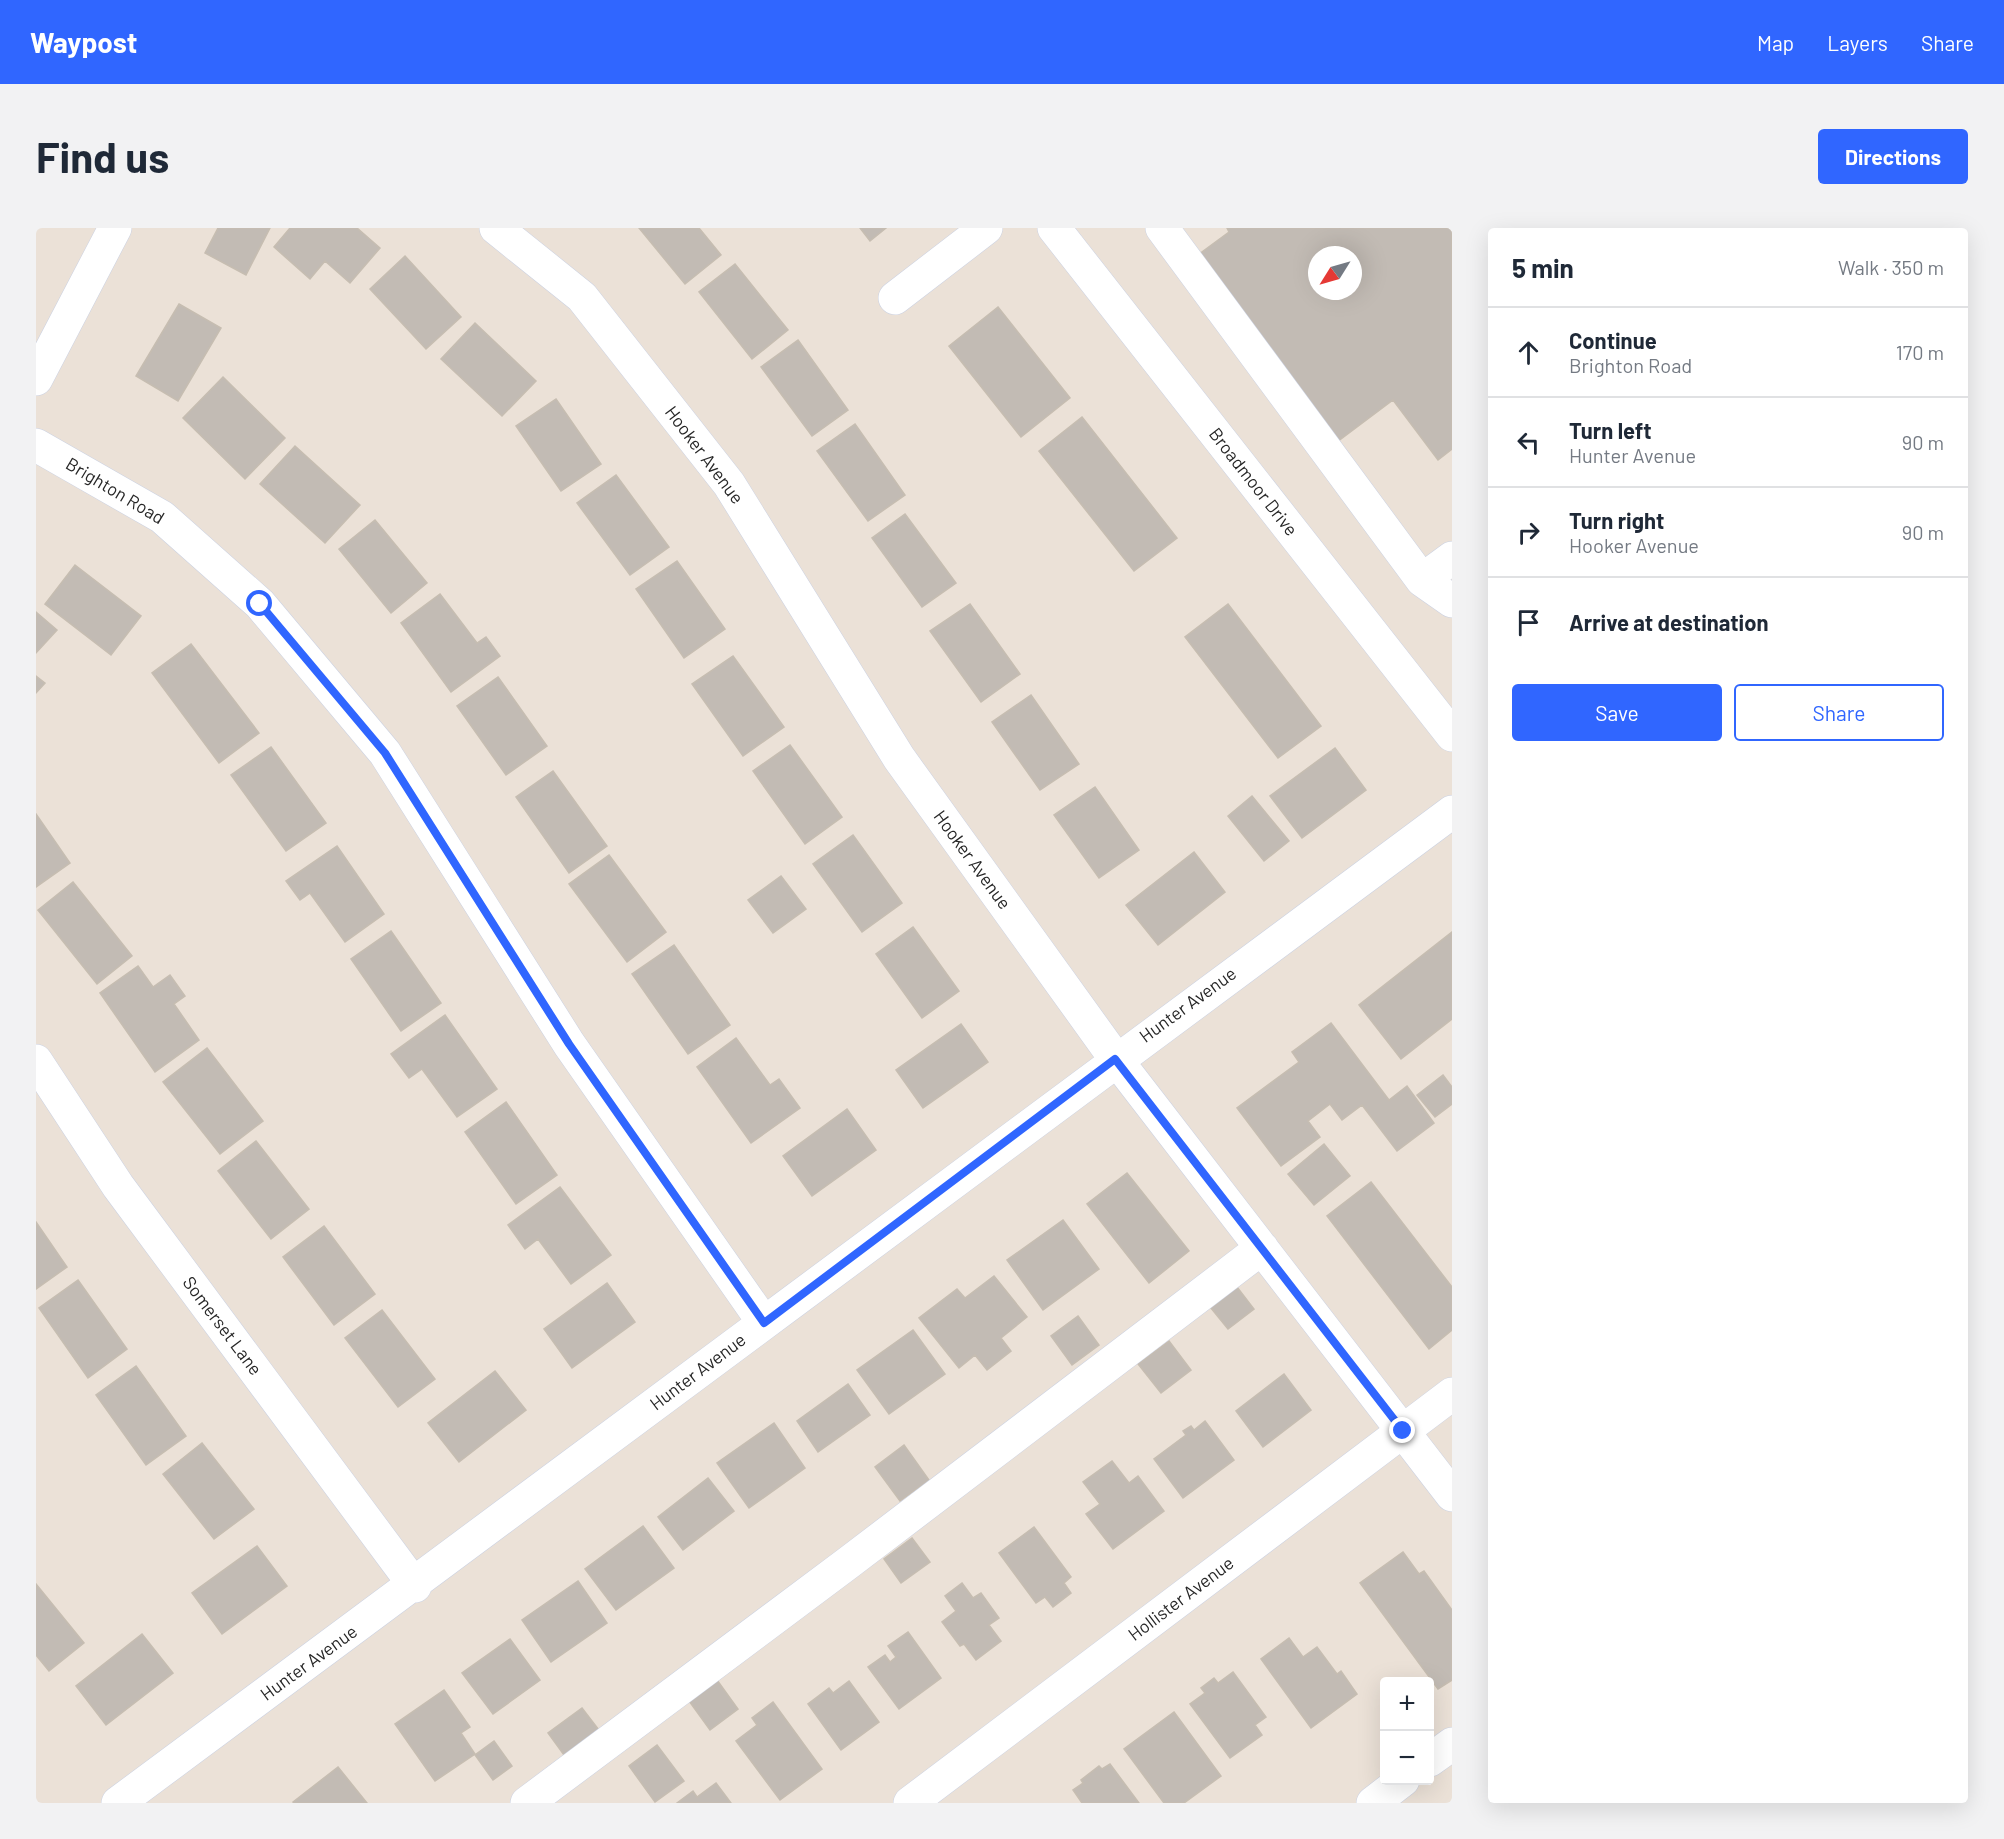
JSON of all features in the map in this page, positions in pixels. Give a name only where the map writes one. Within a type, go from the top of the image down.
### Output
[{"type":"street","points":[[36,379],[115,228]]},
{"type":"street","name":"Hooker Avenue","points":[[496,228],[582,297],[729,484],[899,758],[1115,1059],[1452,1495]]},
{"type":"street","points":[[895,298],[986,228]]},
{"type":"street","name":"Broadmoor Drive","points":[[1054,228],[1452,735]]},
{"type":"street","points":[[1162,228],[1422,580],[1452,601]]},
{"type":"street","name":"Brighton Road","points":[[36,445],[162,517],[260,604],[385,753],[569,1044],[764,1323]]},
{"type":"street","points":[[1422,580],[1452,558]]},
{"type":"street","name":"Hunter Avenue","points":[[118,1803],[415,1586],[1115,1059],[1452,812]]},
{"type":"street","name":"Somerset Lane","points":[[36,1061],[118,1186],[415,1586]]},
{"type":"street","points":[[527,1803],[1262,1248]]},
{"type":"street","name":"Hollister Avenue","points":[[910,1803],[1452,1394]]},
{"type":"street","points":[[1434,1757],[1452,1743]]},
{"type":"street","points":[[1372,1803],[1396,1785]]},
{"type":"building","points":[[218,228],[270,228],[246,275],[205,253]]},
{"type":"building","points":[[290,228],[357,228],[380,248],[350,283],[325,261],[310,279],[274,247]]},
{"type":"building","points":[[639,228],[699,228],[721,255],[685,284]]},
{"type":"building","points":[[860,228],[886,228],[870,241]]},
{"type":"building","points":[[1227,228],[1452,228],[1452,449],[1438,460],[1393,400],[1337,442],[1198,255],[1229,232]]},
{"type":"building","points":[[405,256],[461,317],[426,349],[370,289]]},
{"type":"building","points":[[735,264],[788,330],[752,359],[699,292]]},
{"type":"building","points":[[179,304],[221,328],[178,401],[136,376]]},
{"type":"building","points":[[998,307],[1070,398],[1021,437],[949,346]]},
{"type":"building","points":[[475,323],[536,381],[502,416],[441,359]]},
{"type":"building","points":[[798,340],[848,410],[812,436],[761,367]]},
{"type":"building","points":[[223,377],[285,438],[245,479],[183,418]]},
{"type":"building","points":[[556,399],[601,464],[561,491],[516,426]]},
{"type":"building","points":[[1082,417],[1177,538],[1134,571],[1039,451]]},
{"type":"building","points":[[855,424],[905,495],[868,521],[817,451]]},
{"type":"building","points":[[295,446],[360,505],[325,543],[260,484]]},
{"type":"building","points":[[616,475],[669,547],[630,575],[577,503]]},
{"type":"building","points":[[905,514],[956,583],[922,607],[872,538]]},
{"type":"building","points":[[375,520],[427,583],[391,613],[339,549]]},
{"type":"building","points":[[677,561],[725,629],[684,658],[636,589]]},
{"type":"building","points":[[75,565],[141,616],[111,655],[45,604]]},
{"type":"building","points":[[440,594],[477,643],[486,637],[500,656],[451,692],[401,623]]},
{"type":"building","points":[[970,604],[1020,674],[981,702],[930,631]]},
{"type":"building","points":[[1228,604],[1321,726],[1278,758],[1185,637]]},
{"type":"building","points":[[36,612],[57,630],[36,653]]},
{"type":"building","points":[[191,644],[259,733],[219,763],[152,673]]},
{"type":"building","points":[[733,656],[784,727],[743,756],[692,684]]},
{"type":"building","points":[[36,676],[45,683],[36,693]]},
{"type":"building","points":[[498,677],[547,746],[506,775],[457,706]]},
{"type":"building","points":[[1031,695],[1079,764],[1040,790],[992,722]]},
{"type":"building","points":[[790,745],[842,817],[805,844],[753,771]]},
{"type":"building","points":[[271,747],[326,823],[286,851],[231,775]]},
{"type":"building","points":[[1335,748],[1366,790],[1302,838],[1270,796]]},
{"type":"building","points":[[553,771],[607,846],[569,873],[516,797]]},
{"type":"building","points":[[1095,787],[1139,850],[1099,878],[1054,815]]},
{"type":"building","points":[[1252,796],[1289,841],[1264,861],[1228,816]]},
{"type":"building","points":[[36,814],[70,863],[36,887]]},
{"type":"building","points":[[853,835],[902,903],[862,932],[813,864]]},
{"type":"building","points":[[337,846],[384,914],[345,942],[310,893],[300,900],[286,881]]},
{"type":"building","points":[[1194,852],[1225,892],[1158,945],[1126,905]]},
{"type":"building","points":[[609,855],[666,932],[627,962],[569,884]]},
{"type":"building","points":[[781,876],[806,909],[773,933],[748,900]]},
{"type":"building","points":[[73,882],[132,956],[97,984],[38,910]]},
{"type":"building","points":[[913,927],[959,991],[922,1018],[876,954]]},
{"type":"building","points":[[391,931],[441,1003],[401,1031],[351,959]]},
{"type":"building","points":[[1452,932],[1452,1019],[1401,1059],[1359,1005]]},
{"type":"building","points":[[674,945],[730,1025],[688,1054],[632,974]]},
{"type":"building","points":[[138,966],[153,987],[170,975],[185,996],[174,1004],[199,1040],[155,1072],[100,993]]},
{"type":"building","points":[[445,1015],[497,1089],[457,1117],[422,1069],[409,1078],[391,1054]]},
{"type":"building","points":[[1331,1023],[1389,1100],[1407,1086],[1434,1123],[1397,1151],[1362,1105],[1342,1120],[1330,1104],[1308,1121],[1320,1137],[1281,1166],[1237,1108],[1299,1062],[1292,1052]]},
{"type":"building","points":[[961,1024],[988,1062],[923,1108],[896,1070]]},
{"type":"building","points":[[736,1038],[770,1085],[779,1079],[800,1108],[751,1143],[697,1067]]},
{"type":"building","points":[[207,1048],[263,1121],[220,1154],[163,1082]]},
{"type":"building","points":[[1443,1075],[1452,1087],[1452,1104],[1435,1117],[1417,1095]]},
{"type":"building","points":[[506,1102],[557,1175],[516,1204],[465,1132]]},
{"type":"building","points":[[847,1109],[876,1150],[812,1196],[783,1156]]},
{"type":"building","points":[[256,1141],[309,1209],[271,1239],[218,1171]]},
{"type":"building","points":[[1324,1144],[1350,1176],[1314,1205],[1288,1174]]},
{"type":"building","points":[[1127,1173],[1189,1251],[1149,1283],[1087,1204]]},
{"type":"building","points":[[1371,1182],[1452,1287],[1452,1330],[1429,1349],[1327,1216]]},
{"type":"building","points":[[560,1187],[611,1255],[571,1284],[538,1239],[525,1249],[508,1225]]},
{"type":"building","points":[[1063,1220],[1099,1269],[1043,1310],[1007,1260]]},
{"type":"building","points":[[36,1222],[67,1267],[36,1289]]},
{"type":"building","points":[[324,1226],[375,1294],[334,1325],[283,1257]]},
{"type":"building","points":[[994,1276],[1027,1317],[1001,1338],[1011,1351],[987,1370],[975,1355],[959,1368],[919,1318],[957,1289],[965,1298]]},
{"type":"building","points":[[78,1280],[127,1349],[88,1378],[39,1308]]},
{"type":"building","points":[[607,1283],[635,1322],[572,1368],[544,1329]]},
{"type":"building","points":[[1237,1287],[1254,1309],[1228,1329],[1211,1308]]},
{"type":"building","points":[[382,1310],[435,1379],[398,1407],[345,1338]]},
{"type":"building","points":[[1078,1316],[1099,1345],[1072,1365],[1051,1336]]},
{"type":"building","points":[[913,1330],[945,1374],[889,1414],[857,1370]]},
{"type":"building","points":[[1169,1341],[1191,1370],[1161,1393],[1138,1364]]},
{"type":"building","points":[[136,1366],[186,1436],[146,1465],[96,1395]]},
{"type":"building","points":[[495,1371],[526,1410],[459,1462],[428,1423]]},
{"type":"building","points":[[1284,1374],[1311,1410],[1263,1447],[1236,1411]]},
{"type":"building","points":[[848,1384],[870,1415],[818,1452],[797,1421]]},
{"type":"building","points":[[1205,1421],[1234,1460],[1183,1498],[1154,1459],[1186,1435],[1183,1431],[1191,1426],[1194,1430]]},
{"type":"building","points":[[774,1423],[805,1468],[749,1508],[717,1463]]},
{"type":"building","points":[[202,1443],[254,1509],[214,1539],[163,1474]]},
{"type":"building","points":[[904,1445],[929,1480],[900,1501],[875,1467]]},
{"type":"building","points":[[1112,1461],[1129,1483],[1138,1476],[1164,1511],[1113,1549],[1086,1514],[1100,1504],[1083,1482]]},
{"type":"building","points":[[708,1478],[734,1511],[683,1550],[658,1517]]},
{"type":"building","points":[[643,1526],[674,1568],[616,1610],[585,1569]]},
{"type":"building","points":[[1034,1527],[1071,1577],[1064,1583],[1071,1593],[1053,1607],[1045,1597],[1036,1603],[999,1553]]},
{"type":"building","points":[[912,1538],[930,1562],[901,1583],[884,1559]]},
{"type":"building","points":[[257,1546],[287,1586],[222,1634],[192,1593]]},
{"type":"building","points":[[1403,1552],[1419,1574],[1424,1571],[1452,1610],[1452,1680],[1438,1689],[1434,1684],[1434,1677],[1429,1677],[1360,1583]]},
{"type":"building","points":[[578,1581],[607,1623],[551,1662],[522,1620]]},
{"type":"building","points":[[962,1583],[973,1598],[981,1593],[999,1618],[989,1625],[1001,1641],[976,1660],[964,1644],[960,1646],[942,1622],[956,1611],[945,1596]]},
{"type":"building","points":[[36,1584],[84,1643],[49,1671],[36,1655]]},
{"type":"building","points":[[908,1632],[941,1678],[899,1709],[868,1667],[885,1655],[890,1662],[896,1657],[888,1646]]},
{"type":"building","points":[[142,1634],[173,1673],[106,1725],[76,1686]]},
{"type":"building","points":[[1289,1638],[1303,1657],[1317,1647],[1337,1674],[1341,1671],[1357,1694],[1311,1728],[1261,1659]]},
{"type":"building","points":[[510,1639],[540,1680],[493,1714],[462,1673]]},
{"type":"building","points":[[1233,1672],[1266,1717],[1255,1725],[1262,1735],[1230,1758],[1190,1704],[1205,1693],[1201,1688],[1214,1678],[1218,1683]]},
{"type":"building","points":[[717,1680],[738,1709],[710,1730],[689,1701]]},
{"type":"building","points":[[849,1681],[879,1722],[841,1750],[808,1704],[829,1688],[833,1693]]},
{"type":"building","points":[[444,1690],[470,1727],[461,1733],[475,1754],[435,1781],[395,1724]]},
{"type":"building","points":[[773,1702],[822,1769],[780,1800],[736,1741],[757,1725],[752,1718]]},
{"type":"building","points":[[582,1708],[599,1730],[564,1755],[548,1733]]},
{"type":"building","points":[[1174,1712],[1221,1776],[1184,1803],[1164,1803],[1124,1749]]},
{"type":"building","points":[[494,1741],[512,1766],[493,1780],[475,1755]]},
{"type":"building","points":[[657,1745],[684,1781],[655,1802],[629,1766]]},
{"type":"building","points":[[1110,1764],[1139,1803],[1082,1803],[1073,1790],[1083,1783],[1081,1780],[1099,1766],[1102,1769]]},
{"type":"building","points":[[338,1767],[367,1803],[293,1802]]},
{"type":"building","points":[[716,1783],[731,1803],[677,1803],[693,1791],[697,1797]]},
{"type":"route","points":[[260,604],[385,753],[569,1044],[764,1323],[1115,1059],[1403,1431]]}]
